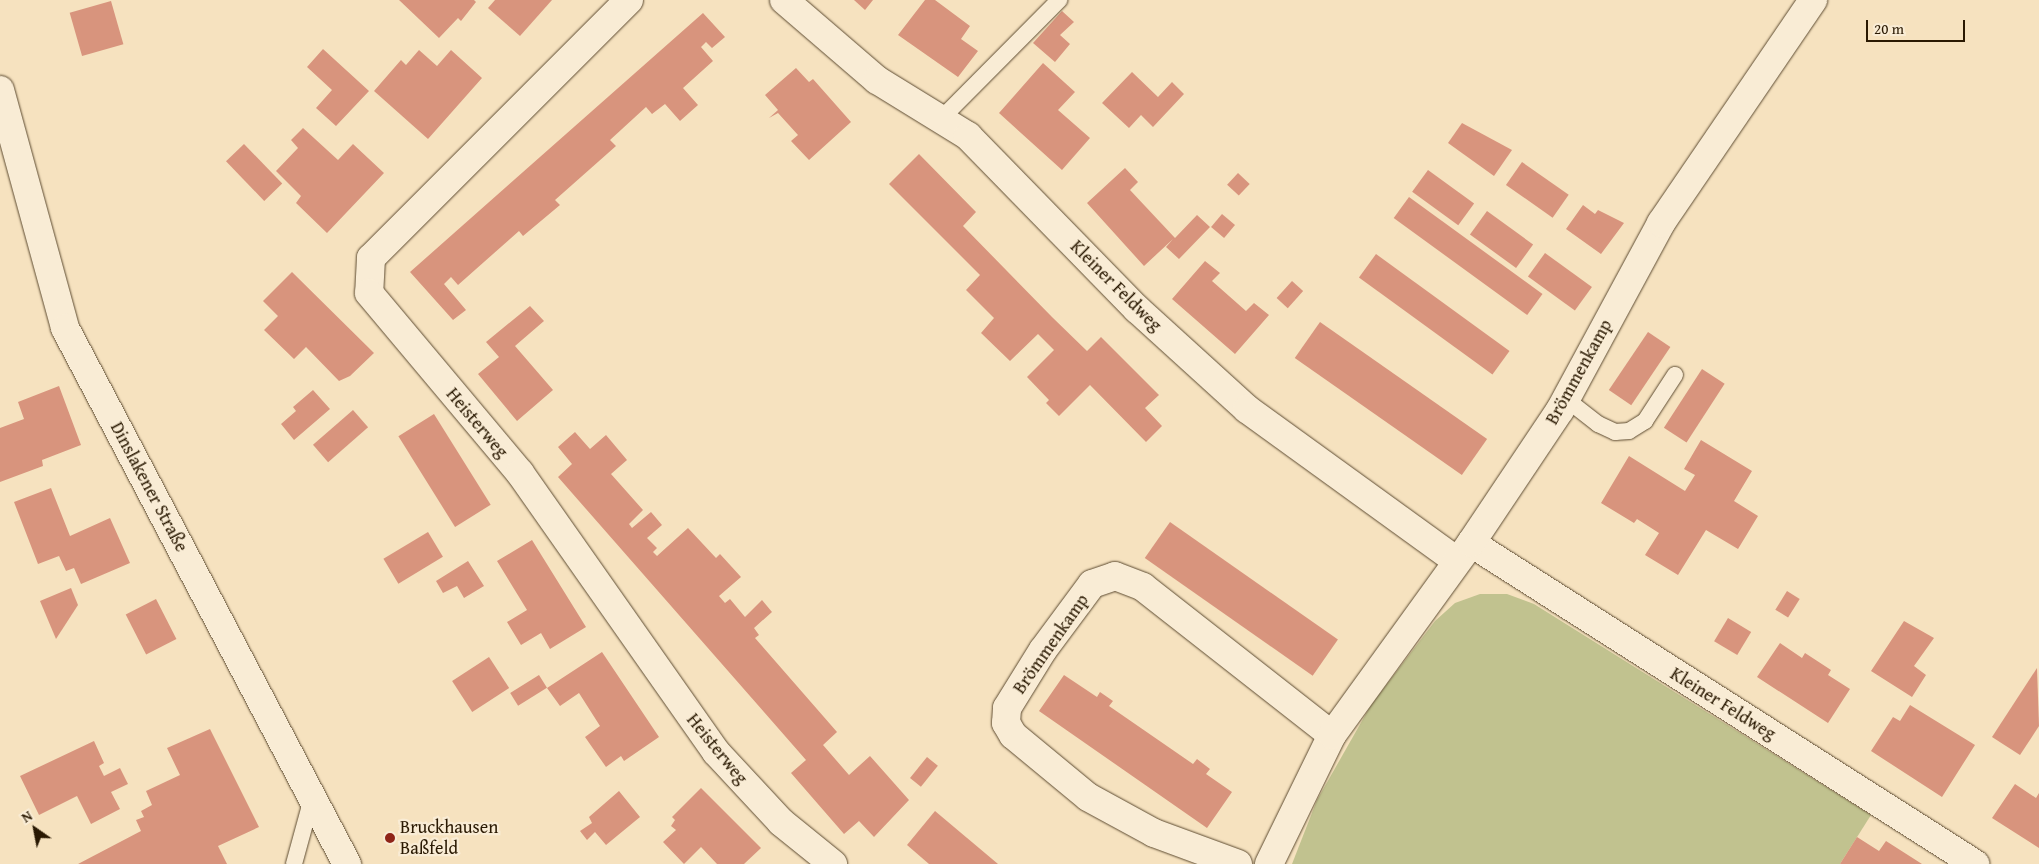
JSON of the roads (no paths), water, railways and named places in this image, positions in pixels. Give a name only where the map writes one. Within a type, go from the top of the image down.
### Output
[{"type":"street","name":"Heisterweg","points":[[629,0],[371,258],[369,293],[520,473],[716,752],[781,822],[833,864]]},
{"type":"street","name":"Kleiner Feldweg","points":[[784,0],[877,80],[968,136],[1137,309],[1247,409],[1464,552],[1975,864]]},
{"type":"street","name":"Brömmenkamp","points":[[1269,864],[1332,735],[1464,552],[1566,399],[1661,223],[1813,0]]},
{"type":"street","name":"Dinslakener Straße","points":[[0,90],[65,328],[347,864]]},
{"type":"street","name":"Brömmenkamp","points":[[1238,864],[1154,833],[1088,797],[1013,735],[1006,723],[1007,708],[1054,636],[1092,584],[1115,576],[1143,587],[1332,735]]},
{"type":"lane","points":[[941,119],[1059,0]]},
{"type":"lane","points":[[1566,399],[1598,424],[1615,432],[1630,431],[1646,421],[1675,375]]},
{"type":"lane","points":[[294,864],[312,798]]},
{"type":"place","name":"Bruckhausen Baßfeld","points":[[390,838]]}]
